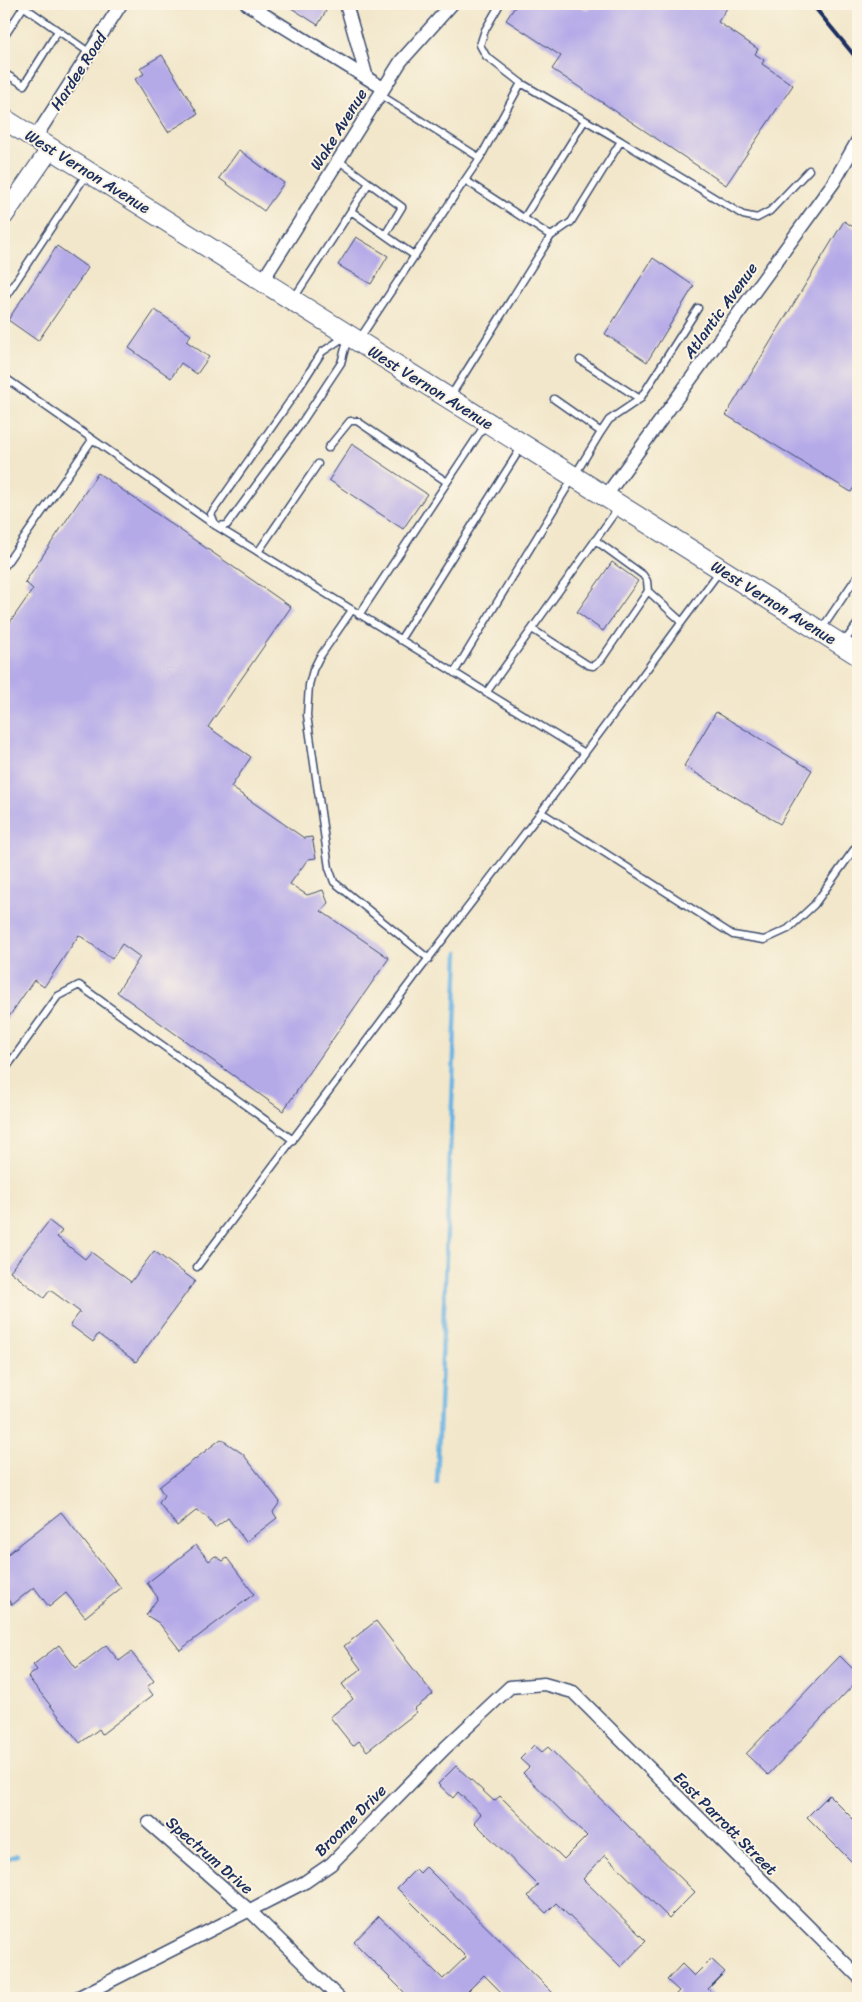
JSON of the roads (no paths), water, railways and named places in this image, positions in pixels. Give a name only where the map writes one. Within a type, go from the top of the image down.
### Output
[{"type":"main road","name":"West Vernon Avenue","points":[[4,119],[850,650]]},
{"type":"street","name":"Hardee Road","points":[[4,216],[90,53],[121,4]]},
{"type":"street","points":[[247,4],[367,78],[381,91]]},
{"type":"street","points":[[346,4],[367,78]]},
{"type":"street","name":"Wake Avenue","points":[[263,280],[401,60],[452,4]]},
{"type":"street","name":"Atlantic Avenue","points":[[612,502],[834,182],[858,140]]},
{"type":"street","name":"Broome Drive","points":[[77,1998],[91,1995],[305,1882],[331,1864],[445,1748],[510,1687],[544,1684],[572,1692]]},
{"type":"street","name":"East Parrott Street","points":[[572,1692],[858,1976]]},
{"type":"street","name":"Spectrum Drive","points":[[149,1823],[250,1911],[339,1998]]},
{"type":"lane","points":[[500,4],[485,30],[480,45],[486,56],[521,83],[622,141],[743,216],[757,218],[770,211],[809,170]]},
{"type":"lane","points":[[4,37],[22,5],[90,53]]},
{"type":"lane","points":[[4,74],[24,85],[58,31]]},
{"type":"lane","points":[[216,526],[227,525],[298,428],[341,363],[354,337],[415,256],[480,158],[521,83]]},
{"type":"lane","points":[[381,91],[480,158]]},
{"type":"lane","points":[[524,218],[584,120]]},
{"type":"lane","points":[[450,398],[550,236],[571,222],[622,141]]},
{"type":"lane","points":[[338,160],[402,206],[385,235]]},
{"type":"lane","points":[[4,299],[88,172]]},
{"type":"lane","points":[[465,180],[550,236]]},
{"type":"lane","points":[[293,299],[369,183]]},
{"type":"lane","points":[[351,211],[415,256]]},
{"type":"lane","points":[[454,673],[609,420],[640,399],[698,308]]},
{"type":"lane","points":[[216,526],[211,514],[322,352],[354,337]]},
{"type":"lane","points":[[580,360],[640,399]]},
{"type":"lane","points":[[4,377],[216,526],[585,754]]},
{"type":"lane","points":[[554,399],[601,432]]},
{"type":"lane","points":[[328,448],[344,426],[350,421],[357,421],[448,482]]},
{"type":"lane","points":[[359,614],[487,422]]},
{"type":"lane","points":[[4,567],[92,440]]},
{"type":"lane","points":[[400,640],[523,445]]},
{"type":"lane","points":[[258,552],[318,464]]},
{"type":"lane","points":[[486,693],[596,540],[612,502]]},
{"type":"lane","points":[[532,629],[588,665],[594,666],[601,660],[648,591],[647,581],[643,575],[596,540]]},
{"type":"lane","points":[[197,1267],[585,754],[721,569]]},
{"type":"lane","points":[[820,631],[858,576]]},
{"type":"lane","points":[[648,591],[682,622]]},
{"type":"lane","points":[[352,610],[319,658],[309,685],[307,715],[329,868],[334,882],[429,958]]},
{"type":"lane","points":[[850,650],[858,623]]},
{"type":"lane","points":[[541,812],[733,935],[764,940],[788,929],[814,905],[858,844]]},
{"type":"lane","points":[[4,1072],[58,996],[79,985],[293,1140]]},
{"type":"waterway","points":[[437,1483],[458,953]]},
{"type":"waterway","points":[[4,1860],[17,1855]]},
{"type":"railway","points":[[812,4],[858,60]]}]
